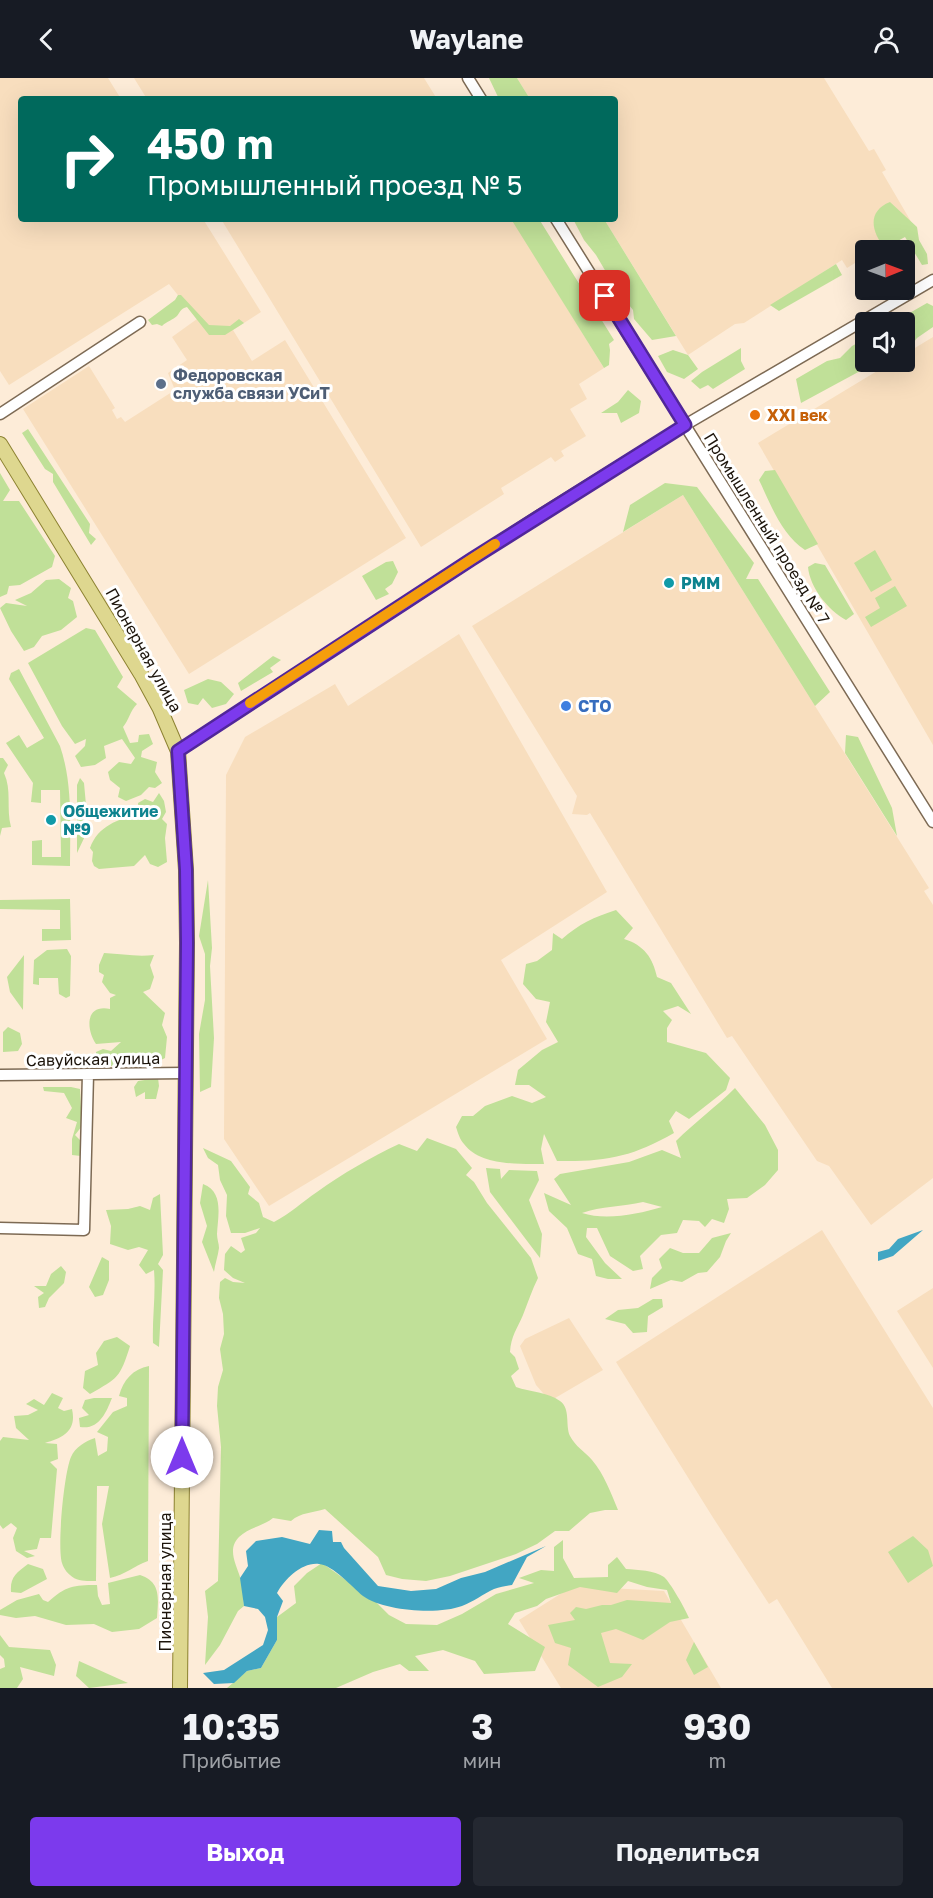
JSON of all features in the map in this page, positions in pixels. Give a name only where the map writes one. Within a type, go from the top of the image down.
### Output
[{"type":"main road","name":"Пионерная улица","points":[[0,444],[141,674],[160,709],[178,751],[186,870],[180,1688]]},
{"type":"street","points":[[468,78],[479,96]]},
{"type":"street","name":"Промышленный проезд № 7","points":[[558,222],[933,822]]},
{"type":"street","points":[[178,751],[506,537],[685,425],[933,280]]},
{"type":"street","points":[[0,414],[140,322]]},
{"type":"street","name":"Савуйская улица","points":[[0,1075],[186,1073]]},
{"type":"street","points":[[0,1227],[84,1230],[88,1074]]},
{"type":"shaded area","points":[[0,78],[108,78],[119,96],[18,96],[18,222],[205,222],[261,312],[233,330],[252,361],[285,340],[406,538],[189,674],[23,409],[89,366],[115,408],[112,410],[117,419],[121,417],[125,422],[175,390],[168,373],[187,360],[172,337],[197,319],[169,284],[9,385],[0,371]]},
{"type":"shaded area","points":[[134,78],[424,78],[435,96],[145,96]]},
{"type":"shaded area","points":[[517,78],[824,78],[869,151],[874,149],[886,170],[882,172],[913,225],[895,240],[855,240],[855,263],[847,268],[842,260],[744,323],[735,324],[688,355],[606,222],[618,222],[618,96],[528,96]]},
{"type":"shaded area","points":[[223,222],[514,222],[604,368],[579,384],[587,399],[570,409],[586,436],[561,451],[564,456],[555,462],[551,457],[501,488],[504,494],[421,547]]},
{"type":"shaded area","points":[[933,337],[933,745],[758,443],[875,372],[915,372],[915,348]]},
{"type":"shaded area","points":[[683,495],[929,888],[924,891],[933,905],[933,1178],[871,1225],[829,1166],[817,1161],[732,1036],[727,1038],[590,813],[587,815],[572,814],[577,796],[472,626]]},
{"type":"shaded area","points":[[459,634],[607,892],[501,960],[547,1039],[269,1206],[224,1139],[226,775],[245,737],[335,684],[348,706]]},
{"type":"shaded area","points":[[822,1230],[933,1408],[933,1688],[832,1688],[777,1599],[769,1604],[616,1362]]},
{"type":"shaded area","points":[[933,1288],[933,1368],[897,1311]]},
{"type":"shaded area","points":[[569,1318],[603,1370],[550,1401],[536,1385],[520,1346],[525,1339]]},
{"type":"shaded area","points":[[573,1586],[664,1591],[721,1688],[561,1688],[519,1620]]},
{"type":"green space","points":[[489,78],[517,78],[528,96],[498,96]]},
{"type":"green space","points":[[890,202],[917,227],[919,240],[927,254],[928,264],[922,265],[915,253],[915,240],[907,240],[905,237],[900,240],[879,240],[874,229],[874,222],[875,216],[883,206]]},
{"type":"green space","points":[[513,222],[541,222],[614,340],[609,344],[609,365],[604,368]]},
{"type":"green space","points":[[575,222],[606,222],[676,336],[652,340],[634,319],[633,310],[616,289],[596,255],[584,240]]},
{"type":"green space","points":[[836,264],[842,275],[779,311],[770,305]]},
{"type":"green space","points":[[178,295],[181,295],[209,325],[230,326],[239,319],[244,323],[225,335],[209,335],[187,307],[162,326],[152,325],[148,320],[175,300]]},
{"type":"green space","points":[[927,303],[933,306],[933,327],[915,341],[915,312],[911,312]]},
{"type":"green space","points":[[855,344],[855,372],[858,372],[801,403],[796,379],[827,361],[840,358]]},
{"type":"green space","points":[[741,348],[741,361],[745,369],[713,389],[708,385],[700,389],[691,381],[702,372]]},
{"type":"green space","points":[[673,350],[688,355],[698,369],[684,379],[667,372],[658,356]]},
{"type":"green space","points":[[628,390],[641,401],[639,413],[621,423],[617,413],[601,413],[618,402]]},
{"type":"green space","points":[[28,429],[90,524],[89,533],[96,539],[91,545],[53,482],[53,474],[45,469],[22,433]]},
{"type":"green space","points":[[775,470],[818,544],[805,550],[789,536],[777,518],[759,480],[765,471]]},
{"type":"green space","points":[[0,473],[10,490],[3,501],[19,501],[55,556],[52,567],[20,585],[9,586],[7,594],[0,597]]},
{"type":"green space","points":[[665,483],[697,487],[754,563],[746,579],[758,579],[830,692],[815,706],[683,495],[623,532],[630,505]]},
{"type":"green space","points":[[875,550],[892,580],[871,592],[854,563]]},
{"type":"green space","points":[[393,561],[398,572],[392,584],[385,589],[389,594],[376,600],[362,576],[386,562]]},
{"type":"green space","points":[[815,563],[825,565],[854,614],[846,620],[821,598],[812,583],[808,567]]},
{"type":"green space","points":[[59,579],[71,588],[68,598],[73,601],[77,617],[61,630],[42,636],[34,647],[24,651],[0,608],[6,603],[27,606],[15,600],[31,593],[46,580]]},
{"type":"green space","points":[[895,586],[907,606],[871,627],[865,617],[880,608],[875,598]]},
{"type":"green space","points":[[86,628],[95,630],[123,677],[117,687],[137,704],[123,727],[130,743],[138,742],[139,735],[149,734],[153,744],[142,751],[141,757],[157,762],[155,772],[162,783],[155,788],[149,787],[141,795],[126,801],[118,797],[120,788],[110,780],[108,772],[119,762],[131,764],[135,758],[122,739],[104,746],[106,758],[95,765],[81,767],[75,756],[85,746],[86,739],[75,744],[62,726],[28,663]]},
{"type":"green space","points":[[273,656],[281,660],[270,668],[273,672],[241,691],[238,683]]},
{"type":"green space","points":[[19,669],[60,746],[64,760],[70,805],[70,866],[32,865],[32,841],[42,840],[42,857],[61,857],[60,790],[41,790],[41,803],[31,802],[33,783],[6,743],[19,735],[27,748],[44,738],[9,679],[11,673]]},
{"type":"green space","points":[[208,679],[221,682],[234,694],[226,704],[212,708],[203,698],[198,705],[188,703],[184,690]]},
{"type":"green space","points":[[846,735],[858,737],[892,808],[897,836],[845,753]]},
{"type":"green space","points":[[0,758],[3,758],[8,765],[4,773],[8,786],[11,827],[2,828],[0,836]]},
{"type":"green space","points":[[80,778],[84,783],[86,805],[83,820],[86,834],[77,853],[77,785]]},
{"type":"green space","points":[[159,793],[164,801],[166,812],[162,819],[167,824],[165,838],[167,862],[158,867],[150,864],[145,855],[134,866],[99,869],[94,866],[93,852],[90,848],[98,834],[116,821],[139,814],[138,803],[145,799],[153,802]]},
{"type":"green space","points":[[208,880],[214,1038],[211,1087],[200,1092],[199,1034],[205,1000],[205,954],[199,936]]},
{"type":"green space","points":[[70,899],[71,940],[42,941],[42,929],[60,929],[60,910],[0,909],[0,900]]},
{"type":"green space","points":[[616,910],[633,928],[624,939],[637,945],[646,953],[657,977],[671,983],[691,1014],[678,1006],[663,1011],[672,1020],[667,1028],[667,1042],[706,1053],[730,1078],[726,1090],[689,1119],[676,1111],[669,1121],[674,1133],[631,1153],[604,1159],[557,1161],[544,1134],[541,1149],[544,1164],[501,1162],[490,1160],[471,1151],[459,1136],[456,1127],[462,1116],[473,1116],[485,1106],[512,1096],[532,1103],[546,1097],[529,1085],[515,1085],[518,1070],[542,1050],[558,1042],[546,1022],[550,1002],[536,999],[523,984],[526,964],[537,961],[552,950],[553,933],[562,939],[587,922]]},
{"type":"green space","points":[[67,949],[71,956],[70,996],[66,998],[59,994],[58,978],[39,978],[39,985],[33,984],[34,960],[47,950]]},
{"type":"green space","points":[[104,953],[154,955],[150,965],[154,977],[150,989],[143,992],[165,1013],[162,1025],[167,1037],[165,1058],[151,1065],[129,1062],[112,1066],[101,1064],[96,1060],[96,1052],[103,1049],[111,1051],[121,1042],[96,1044],[90,1032],[92,1014],[102,1008],[110,1009],[110,998],[116,995],[110,993],[102,982],[104,975],[99,972]]},
{"type":"green space","points":[[24,955],[23,1010],[10,992],[7,977]]},
{"type":"green space","points":[[8,1027],[20,1033],[22,1044],[18,1051],[3,1052],[3,1032]]},
{"type":"green space","points":[[158,1078],[156,1099],[145,1099],[145,1092],[136,1097],[134,1087],[138,1081]]},
{"type":"green space","points":[[43,1087],[80,1089],[82,1126],[75,1135],[81,1141],[81,1156],[72,1155],[72,1139],[77,1122],[66,1118],[72,1108],[64,1093],[44,1091]]},
{"type":"green space","points":[[735,1088],[765,1125],[778,1150],[778,1170],[765,1185],[747,1198],[727,1199],[729,1209],[724,1223],[712,1219],[705,1227],[699,1221],[683,1220],[677,1233],[661,1235],[640,1256],[643,1269],[633,1271],[610,1256],[597,1228],[587,1228],[586,1237],[605,1263],[622,1279],[596,1276],[592,1259],[578,1254],[567,1228],[549,1211],[544,1193],[571,1205],[554,1179],[560,1174],[629,1162],[662,1150],[681,1158],[676,1141]],"holes":[[[643,1202],[662,1207],[612,1216],[582,1213]]]},
{"type":"green space","points":[[427,1138],[456,1149],[472,1168],[466,1175],[474,1182],[487,1203],[531,1258],[538,1278],[512,1341],[510,1352],[515,1357],[519,1369],[511,1376],[516,1387],[550,1396],[563,1404],[566,1408],[570,1436],[600,1471],[618,1510],[590,1513],[569,1531],[555,1531],[537,1544],[516,1554],[450,1576],[426,1581],[386,1575],[378,1557],[325,1509],[303,1514],[291,1521],[273,1518],[247,1531],[235,1542],[233,1552],[242,1584],[244,1606],[238,1611],[220,1645],[205,1665],[208,1617],[205,1591],[218,1581],[221,1447],[217,1406],[218,1387],[223,1370],[220,1349],[224,1334],[219,1298],[220,1282],[225,1278],[233,1282],[245,1283],[233,1278],[224,1270],[225,1254],[231,1246],[241,1253],[245,1250],[241,1238],[256,1233],[260,1228],[245,1233],[231,1233],[226,1216],[227,1195],[220,1180],[218,1165],[208,1158],[203,1148],[231,1161],[250,1187],[248,1194],[259,1203],[263,1217],[274,1222],[367,1160],[399,1144],[417,1151]]},
{"type":"green space","points":[[486,1168],[500,1169],[501,1179],[509,1170],[537,1171],[539,1180],[529,1200],[542,1234],[540,1258],[490,1192]]},
{"type":"green space","points":[[203,1184],[210,1188],[217,1198],[219,1212],[217,1234],[219,1248],[214,1272],[202,1242],[207,1226],[200,1203]]},
{"type":"green space","points":[[160,1194],[163,1255],[158,1264],[163,1270],[159,1347],[153,1343],[154,1270],[146,1274],[139,1265],[148,1250],[139,1247],[128,1250],[110,1244],[111,1226],[106,1210],[140,1206],[150,1210],[153,1198]]},
{"type":"green space","points":[[731,1233],[720,1257],[707,1272],[698,1273],[682,1282],[671,1280],[650,1289],[652,1278],[662,1268],[659,1259],[670,1248],[683,1253],[699,1253],[712,1238]]},
{"type":"green space","points":[[102,1257],[109,1261],[109,1280],[103,1295],[95,1297],[89,1287]]},
{"type":"green space","points":[[61,1266],[66,1272],[64,1283],[49,1298],[45,1307],[39,1308],[38,1297],[44,1293],[34,1286],[46,1286],[51,1274]]},
{"type":"green space","points":[[653,1299],[662,1299],[663,1307],[648,1316],[647,1332],[633,1333],[625,1324],[605,1319],[618,1310],[638,1308]]},
{"type":"green space","points":[[117,1337],[130,1346],[123,1365],[117,1376],[90,1394],[83,1388],[85,1371],[98,1365],[96,1353],[104,1341]]},
{"type":"green space","points":[[149,1366],[148,1561],[110,1578],[102,1524],[109,1486],[97,1486],[96,1581],[79,1580],[66,1571],[61,1555],[61,1527],[68,1465],[75,1450],[95,1438],[98,1456],[107,1451],[108,1437],[97,1432],[113,1412],[127,1406],[127,1398],[119,1396],[126,1380],[138,1370]]},
{"type":"green space","points":[[52,1393],[63,1398],[58,1408],[64,1411],[72,1409],[73,1417],[70,1428],[63,1436],[45,1443],[57,1444],[58,1459],[50,1462],[57,1469],[51,1538],[40,1538],[37,1549],[24,1551],[35,1556],[27,1558],[16,1551],[13,1538],[17,1528],[11,1523],[3,1529],[0,1525],[0,1441],[3,1437],[29,1440],[16,1428],[14,1416],[28,1415],[38,1410],[26,1404],[34,1399],[44,1405]]},
{"type":"green space","points":[[112,1398],[104,1415],[97,1423],[80,1427],[79,1418],[89,1415],[82,1408],[85,1400]]},
{"type":"green space","points":[[913,1536],[928,1550],[933,1566],[908,1583],[888,1552]]},
{"type":"green space","points":[[563,1540],[563,1558],[574,1578],[608,1577],[608,1565],[617,1557],[626,1569],[651,1572],[664,1577],[678,1596],[689,1618],[670,1622],[643,1640],[616,1629],[601,1633],[610,1663],[632,1664],[622,1677],[598,1687],[568,1665],[571,1648],[555,1643],[548,1625],[575,1620],[570,1613],[576,1607],[586,1609],[627,1600],[671,1603],[667,1590],[628,1581],[617,1593],[580,1587],[515,1613],[508,1624],[545,1647],[535,1671],[484,1674],[475,1661],[443,1650],[415,1656],[429,1671],[409,1671],[400,1664],[373,1672],[336,1688],[227,1688],[247,1671],[261,1668],[277,1640],[277,1617],[296,1603],[294,1586],[322,1563],[365,1597],[376,1602],[389,1615],[406,1624],[437,1625],[462,1614],[496,1594],[534,1583],[519,1578],[541,1570],[554,1571],[554,1547]]},
{"type":"green space","points":[[28,1564],[43,1569],[47,1579],[21,1593],[11,1592],[15,1576]]},
{"type":"green space","points":[[140,1575],[152,1582],[155,1587],[158,1605],[157,1618],[139,1629],[112,1632],[94,1624],[66,1625],[35,1616],[16,1618],[0,1615],[0,1610],[17,1600],[39,1594],[43,1600],[48,1602],[65,1590],[82,1585],[97,1585],[102,1605],[110,1604],[108,1583]]},
{"type":"green space","points":[[0,1635],[9,1647],[50,1650],[56,1665],[54,1676],[20,1667],[23,1679],[17,1688],[0,1688],[0,1669],[5,1667],[4,1659],[0,1655]]},
{"type":"green space","points":[[694,1642],[708,1667],[694,1675],[686,1660]]},
{"type":"green space","points":[[79,1661],[128,1683],[89,1688],[76,1676]]},
{"type":"water","points":[[923,1230],[893,1256],[878,1261],[878,1252],[889,1249],[898,1239]]},
{"type":"water","points":[[319,1530],[332,1531],[333,1542],[341,1542],[378,1586],[411,1591],[436,1589],[461,1578],[485,1572],[546,1546],[527,1557],[512,1585],[494,1589],[452,1609],[426,1611],[384,1605],[363,1596],[342,1577],[324,1565],[306,1566],[289,1577],[277,1593],[283,1601],[277,1617],[277,1640],[261,1668],[247,1671],[234,1683],[214,1684],[203,1673],[224,1670],[263,1645],[268,1630],[265,1617],[258,1609],[244,1606],[240,1578],[248,1566],[246,1551],[256,1541],[282,1537],[310,1544]]},
{"type":"slow traffic","points":[[250,703],[495,544]]},
{"type":"place","name":"Федоровская служба связи УСиТ","points":[[161,384]]},
{"type":"place","name":"XXI век","points":[[755,415]]},
{"type":"place","name":"РММ","points":[[669,583]]},
{"type":"place","name":"СТО","points":[[566,706]]},
{"type":"place","name":"Общежитие №9","points":[[51,820]]},
{"type":"route","points":[[182,1457],[187,943],[186,870],[178,751],[540,515],[685,425],[605,296]]}]
